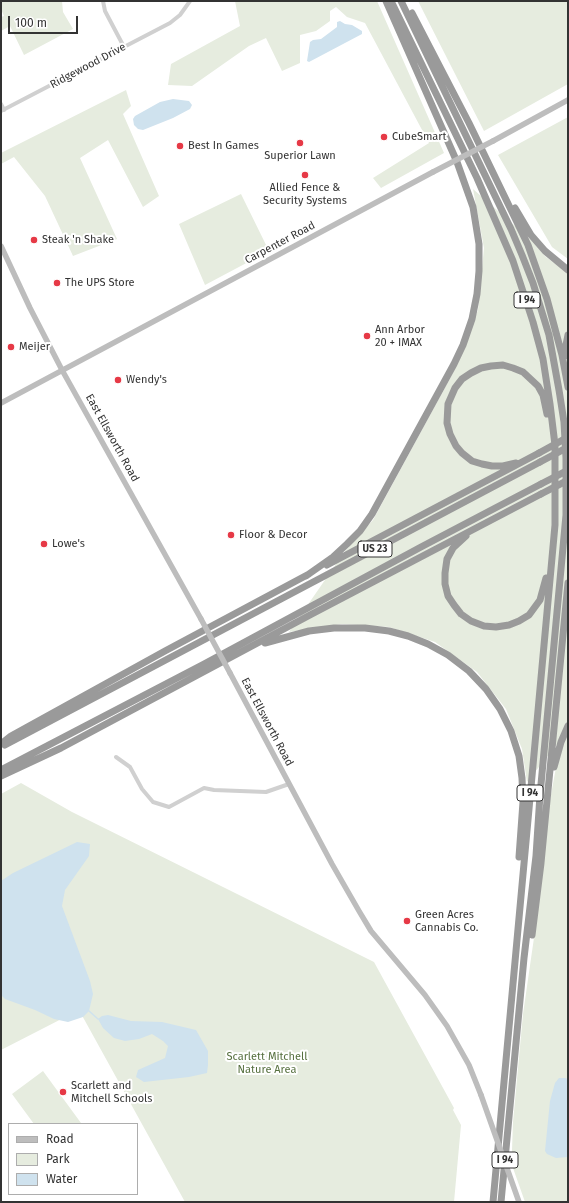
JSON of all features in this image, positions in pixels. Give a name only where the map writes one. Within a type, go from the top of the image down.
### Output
[{"type":"highway","points":[[306,576],[333,557],[347,544],[360,531],[372,514],[454,364],[463,345],[472,319],[477,294],[479,244],[473,207],[457,162],[386,1]]},
{"type":"highway","name":"I 94","points":[[392,1],[491,210],[513,261],[543,358],[553,430],[556,499],[552,562],[521,885],[493,1202]]},
{"type":"highway","name":"I 94","points":[[401,1],[511,229],[525,262],[549,335],[563,414],[566,458],[566,515],[540,795],[536,856],[524,958],[501,1202]]},
{"type":"highway","points":[[405,1],[493,172],[528,245],[551,313],[568,387]]},
{"type":"highway","points":[[493,172],[531,235],[545,251],[568,270]]},
{"type":"highway","points":[[565,371],[565,350],[568,335]]},
{"type":"highway","points":[[525,460],[503,466],[492,466],[472,461],[462,454],[456,446],[448,429],[447,410],[450,398],[462,379],[471,372],[490,366],[503,365],[523,372],[535,382],[541,391],[549,422],[553,430]]},
{"type":"highway","points":[[1,744],[11,736],[165,651],[568,437]]},
{"type":"highway","name":"US 23","points":[[1,747],[568,447]]},
{"type":"highway","name":"US 23","points":[[1,770],[204,664],[568,470]]},
{"type":"highway","points":[[1,776],[62,748],[240,652],[568,480]]},
{"type":"highway","points":[[479,526],[453,548],[447,560],[445,573],[445,584],[448,596],[461,614],[471,621],[484,626],[496,627],[509,625],[529,615],[540,600],[552,562]]},
{"type":"highway","points":[[524,958],[530,944],[536,904],[568,583]]},
{"type":"highway","points":[[240,652],[274,640],[308,631],[334,628],[365,628],[395,632],[422,641],[448,655],[470,671],[500,709],[511,732],[519,756],[523,802],[519,857],[521,885]]},
{"type":"highway","points":[[548,790],[557,755],[568,726]]},
{"type":"main road","name":"Carpenter Road","points":[[1,403],[568,100]]},
{"type":"main road","name":"East Ellsworth Road","points":[[1,246],[30,308],[62,370],[201,619],[358,911],[371,931],[425,995],[447,1026],[469,1065],[481,1094],[519,1202]]},
{"type":"street","points":[[103,1],[106,11],[124,47]]},
{"type":"street","name":"Ridgewood Drive","points":[[2,111],[174,20],[184,11],[190,1]]},
{"type":"street","points":[[1,104],[2,111]]},
{"type":"street","points":[[116,757],[130,768],[142,789],[153,802],[169,807],[204,788],[214,790],[266,792],[289,784]]},
{"type":"green space","points":[[1,1],[62,1],[63,12],[73,29],[24,55],[10,26],[1,31],[1,17],[4,16],[1,9]]},
{"type":"green space","points":[[235,1],[377,1],[444,153],[381,188],[373,178],[429,143],[365,23],[347,17],[336,7],[330,11],[330,21],[316,31],[300,35],[300,63],[282,71],[266,38],[249,46],[192,86],[168,85],[171,64],[240,26]]},
{"type":"green space","points":[[418,1],[568,1],[568,84],[484,131]]},
{"type":"green space","points":[[126,90],[131,106],[123,114],[159,196],[143,207],[108,140],[80,158],[117,239],[73,256],[45,196],[14,157],[1,164],[1,153]]},
{"type":"green space","points":[[568,117],[568,259],[552,247],[498,155]]},
{"type":"green space","points":[[473,189],[530,239],[546,257],[568,273],[568,720],[558,743],[527,782],[522,749],[506,709],[477,672],[435,642],[389,627],[342,624],[289,632],[345,551],[373,520],[454,371],[478,310],[484,248]]},
{"type":"green space","points":[[241,194],[269,251],[205,285],[179,224]]},
{"type":"green space","points":[[568,732],[568,1202],[525,1202],[513,1168],[513,1122],[523,1014],[537,917],[550,800],[557,762]]},
{"type":"green space","name":"Scarlett Mitchell Nature Area","points":[[21,783],[72,812],[374,962],[454,1108],[453,1110],[461,1125],[454,1202],[185,1202],[79,1010],[1,1050],[1,794]]},
{"type":"green space","points":[[43,1071],[81,1123],[33,1123],[12,1094]]},
{"type":"water","points":[[340,21],[345,24],[352,25],[362,31],[362,34],[309,62],[307,61],[310,42],[321,39],[337,27],[337,22]]},
{"type":"water","points":[[173,99],[189,101],[192,105],[190,109],[173,118],[143,130],[138,129],[134,125],[133,119],[135,116],[160,102]]},
{"type":"water","points":[[77,842],[90,844],[89,856],[65,890],[62,906],[90,981],[93,994],[89,1011],[83,1017],[68,1022],[54,1019],[5,999],[1,995],[1,881],[13,873]]},
{"type":"water","points":[[108,1015],[131,1021],[162,1022],[196,1030],[208,1051],[207,1073],[189,1077],[144,1082],[136,1077],[138,1070],[165,1058],[168,1046],[152,1034],[139,1039],[125,1041],[114,1038],[103,1028],[98,1019],[102,1016]]},
{"type":"water","points":[[559,1078],[568,1079],[568,1157],[556,1158],[547,1154],[545,1151],[550,1101],[555,1083]]},
{"type":"waterway","points":[[89,1011],[98,1019]]},
{"type":"place","name":"CubeSmart","points":[[384,137]]},
{"type":"place","name":"Superior Lawn","points":[[300,143]]},
{"type":"place","name":"Best In Games","points":[[180,146]]},
{"type":"place","name":"Allied Fence & Security Systems","points":[[305,175]]},
{"type":"place","name":"Steak 'n Shake","points":[[34,240]]},
{"type":"place","name":"The UPS Store","points":[[57,283]]},
{"type":"place","name":"Ann Arbor 20 + IMAX","points":[[367,336]]},
{"type":"place","name":"Meijer","points":[[11,347]]},
{"type":"place","name":"Wendy's","points":[[118,380]]},
{"type":"place","name":"Floor & Decor","points":[[231,535]]},
{"type":"place","name":"Lowe's","points":[[44,544]]},
{"type":"place","name":"Green Acres Cannabis Co.","points":[[407,921]]},
{"type":"place","name":"Scarlett and Mitchell Schools","points":[[63,1092]]}]
